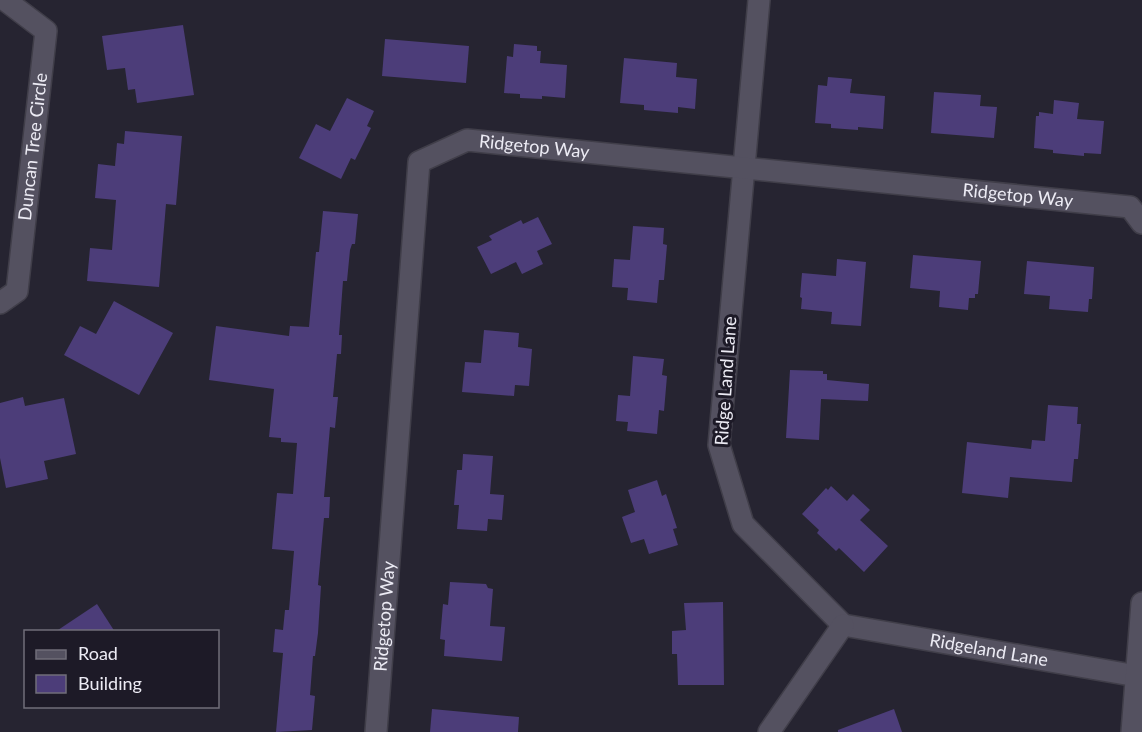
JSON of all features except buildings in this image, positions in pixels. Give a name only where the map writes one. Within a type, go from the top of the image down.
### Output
[{"type":"street","name":"Duncan Tree Circle","points":[[0,303],[17,291],[46,31],[5,0]]},
{"type":"street","name":"Ridge Land Lane","points":[[759,0],[742,169],[719,445],[743,524],[843,625]]},
{"type":"street","name":"Ridgetop Way","points":[[376,732],[419,162],[467,140],[1131,207],[1142,223]]},
{"type":"street","points":[[1132,732],[1142,603]]},
{"type":"street","name":"Ridgeland Lane","points":[[843,625],[1137,676]]},
{"type":"street","points":[[769,732],[843,625]]}]
